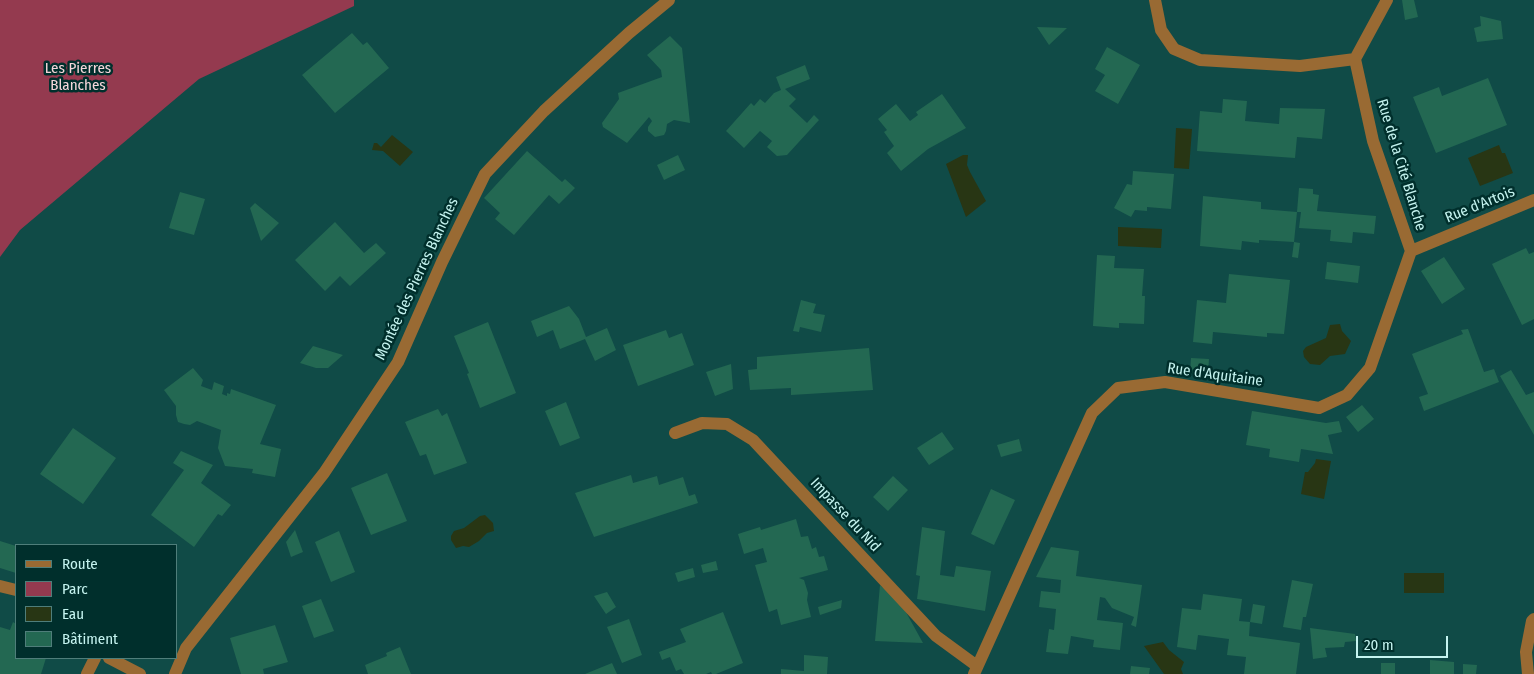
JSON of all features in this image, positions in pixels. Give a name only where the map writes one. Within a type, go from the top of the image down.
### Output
[{"type":"street","name":"Montée des Pierres Blanches","points":[[175,674],[186,648],[324,473],[398,362],[442,262],[485,174],[544,112],[628,33],[669,0]]},
{"type":"street","points":[[1154,0],[1161,30],[1174,49],[1200,60],[1300,66],[1355,59],[1387,0]]},
{"type":"street","name":"Rue de la Cité Blanche","points":[[1355,59],[1373,141],[1411,251]]},
{"type":"street","name":"Rue d'Artois","points":[[1411,251],[1534,200]]},
{"type":"street","name":"Rue d'Aquitaine","points":[[976,670],[1092,414],[1118,388],[1166,382],[1319,408],[1348,395],[1370,368],[1411,251]]},
{"type":"street","name":"Impasse du Nid","points":[[675,433],[702,423],[727,424],[752,440],[936,636],[976,670]]},
{"type":"street","points":[[0,586],[15,590]]},
{"type":"street","points":[[1528,674],[1526,652],[1534,619]]},
{"type":"street","points":[[87,674],[94,659]]},
{"type":"street","points":[[111,659],[140,674]]},
{"type":"green space","name":"Les Pierres Blanches","points":[[0,0],[354,0],[354,6],[199,79],[20,230],[0,257]]},
{"type":"water","points":[[1176,128],[1192,129],[1189,169],[1174,168]]},
{"type":"water","points":[[392,135],[413,152],[400,166],[383,151],[372,150],[374,143],[381,147]]},
{"type":"water","points":[[1499,145],[1502,153],[1505,153],[1513,173],[1480,186],[1468,158]]},
{"type":"water","points":[[963,155],[968,155],[967,165],[986,201],[966,217],[946,164]]},
{"type":"water","points":[[1118,227],[1162,229],[1161,248],[1118,246]]},
{"type":"water","points":[[1340,324],[1342,331],[1351,341],[1345,354],[1330,356],[1320,365],[1310,364],[1304,357],[1303,351],[1306,347],[1326,338],[1330,325]]},
{"type":"water","points":[[1316,459],[1331,461],[1324,499],[1301,494],[1305,472],[1308,472]]},
{"type":"water","points":[[485,515],[493,523],[494,531],[487,533],[469,547],[456,548],[451,540],[454,531],[464,528],[480,516]]},
{"type":"water","points":[[1404,573],[1444,573],[1444,593],[1404,593]]},
{"type":"water","points":[[1163,642],[1169,650],[1184,662],[1181,669],[1183,674],[1164,674],[1144,646]]},
{"type":"building","points":[[1402,0],[1414,0],[1418,17],[1405,20]]},
{"type":"building","points":[[1480,16],[1501,21],[1503,39],[1477,42],[1474,28],[1481,26]]},
{"type":"building","points":[[1037,27],[1067,28],[1049,45]]},
{"type":"building","points":[[352,33],[363,45],[367,42],[389,68],[335,113],[302,75]]},
{"type":"building","points":[[670,36],[682,48],[690,123],[674,120],[667,124],[664,135],[655,137],[648,131],[652,121],[649,117],[627,143],[603,127],[602,123],[619,99],[618,93],[662,77],[661,70],[647,55]]},
{"type":"building","points":[[1107,47],[1140,65],[1118,104],[1095,91],[1105,75],[1095,69]]},
{"type":"building","points":[[805,65],[810,79],[785,89],[796,99],[789,106],[807,123],[814,115],[819,120],[787,155],[777,156],[767,147],[772,141],[760,131],[744,148],[726,131],[751,103],[754,106],[760,99],[765,103],[774,93],[781,90],[776,77]]},
{"type":"building","points":[[1488,78],[1507,125],[1436,153],[1413,97],[1439,87],[1442,96]]},
{"type":"building","points":[[942,94],[966,128],[928,149],[901,171],[887,153],[894,146],[884,132],[887,130],[878,119],[896,104],[910,121],[918,115],[916,112]]},
{"type":"building","points":[[1223,99],[1247,101],[1245,121],[1279,124],[1280,108],[1325,109],[1322,139],[1297,137],[1295,158],[1197,151],[1200,111],[1222,113]]},
{"type":"building","points":[[527,151],[562,182],[565,179],[575,188],[559,204],[549,195],[514,235],[495,219],[500,213],[484,198]]},
{"type":"building","points":[[678,155],[685,170],[664,180],[657,165]]},
{"type":"building","points":[[1133,171],[1174,174],[1171,209],[1147,207],[1147,211],[1135,210],[1131,217],[1114,208],[1127,184],[1132,185]]},
{"type":"building","points":[[1299,188],[1313,189],[1313,194],[1319,195],[1317,211],[1376,216],[1374,234],[1353,232],[1352,243],[1330,241],[1331,230],[1299,228],[1301,212],[1297,212]]},
{"type":"building","points":[[180,192],[205,199],[194,235],[169,228]]},
{"type":"building","points":[[1203,196],[1261,202],[1261,209],[1297,212],[1294,242],[1259,240],[1259,243],[1242,241],[1241,250],[1200,246]]},
{"type":"building","points":[[255,203],[279,223],[261,241],[250,208]]},
{"type":"building","points":[[335,222],[364,253],[376,243],[386,253],[350,286],[340,276],[325,291],[295,260]]},
{"type":"building","points":[[1294,242],[1300,243],[1298,258],[1292,257]]},
{"type":"building","points":[[1526,248],[1529,254],[1534,252],[1534,319],[1522,325],[1492,264]]},
{"type":"building","points":[[1097,255],[1115,256],[1114,268],[1144,269],[1142,296],[1145,296],[1144,324],[1119,323],[1119,328],[1093,326]]},
{"type":"building","points":[[1444,257],[1465,289],[1442,304],[1421,271]]},
{"type":"building","points":[[1327,262],[1360,266],[1358,283],[1325,279]]},
{"type":"building","points":[[1229,274],[1290,280],[1284,334],[1267,333],[1267,337],[1213,332],[1212,344],[1193,342],[1197,300],[1226,303]]},
{"type":"building","points":[[801,300],[816,304],[813,313],[825,315],[821,332],[800,327],[799,332],[793,331]]},
{"type":"building","points":[[569,306],[579,319],[586,337],[607,328],[616,350],[595,361],[585,339],[560,349],[553,330],[537,337],[531,321]]},
{"type":"building","points":[[488,322],[516,393],[480,408],[467,374],[469,373],[454,336]]},
{"type":"building","points":[[1468,329],[1484,372],[1494,369],[1499,382],[1424,411],[1419,397],[1428,394],[1412,354],[1463,334],[1461,330]]},
{"type":"building","points":[[666,330],[669,338],[682,333],[694,365],[638,386],[623,345]]},
{"type":"building","points":[[313,346],[343,355],[328,368],[316,368],[300,363]]},
{"type":"building","points":[[869,348],[873,390],[791,395],[791,388],[750,390],[748,370],[757,369],[757,357]]},
{"type":"building","points":[[1191,358],[1209,359],[1208,374],[1190,373]]},
{"type":"building","points":[[731,364],[733,389],[715,396],[706,372]]},
{"type":"building","points":[[193,368],[203,380],[201,386],[212,390],[214,382],[224,386],[222,394],[227,396],[227,393],[230,394],[231,389],[276,405],[260,444],[281,449],[275,477],[252,473],[253,469],[225,466],[218,448],[221,430],[197,421],[190,425],[178,422],[176,406],[164,390]]},
{"type":"building","points":[[1511,370],[1526,395],[1534,392],[1534,435],[1500,376]]},
{"type":"building","points":[[566,402],[580,438],[560,446],[545,411]]},
{"type":"building","points":[[1362,405],[1374,419],[1358,432],[1346,417]]},
{"type":"building","points":[[438,409],[442,416],[447,413],[467,463],[434,475],[426,454],[420,456],[405,422]]},
{"type":"building","points":[[1252,411],[1326,423],[1339,421],[1342,432],[1328,435],[1333,454],[1301,449],[1299,462],[1269,457],[1270,449],[1246,445]]},
{"type":"building","points":[[73,428],[116,458],[83,504],[40,474]]},
{"type":"building","points":[[942,432],[954,449],[929,465],[917,448]]},
{"type":"building","points":[[1019,439],[1022,451],[1001,457],[997,445]]},
{"type":"building","points":[[181,451],[213,465],[201,483],[231,505],[222,516],[218,514],[194,547],[151,515],[184,470],[173,463]]},
{"type":"building","points":[[387,473],[407,521],[371,535],[351,488]]},
{"type":"building","points":[[631,475],[633,483],[657,476],[659,485],[683,477],[689,496],[695,494],[698,503],[594,537],[575,493]]},
{"type":"building","points":[[893,476],[908,490],[888,511],[873,497]]},
{"type":"building","points":[[991,489],[1015,500],[994,545],[971,534]]},
{"type":"building","points":[[796,519],[801,537],[808,536],[812,549],[816,547],[819,557],[824,556],[828,570],[799,578],[804,580],[808,593],[807,600],[811,617],[781,625],[777,609],[769,612],[755,565],[767,562],[763,548],[744,554],[738,534],[760,527],[761,530]]},
{"type":"building","points":[[922,527],[945,531],[940,575],[954,577],[956,566],[991,571],[985,611],[917,599],[920,576],[916,575]]},
{"type":"building","points":[[295,530],[303,552],[291,557],[286,542]]},
{"type":"building","points":[[339,531],[355,572],[331,582],[315,542]]},
{"type":"building","points":[[0,541],[15,546],[15,573],[0,568]]},
{"type":"building","points":[[1051,547],[1079,551],[1076,576],[1142,585],[1136,627],[1131,625],[1134,617],[1112,608],[1105,598],[1100,597],[1097,620],[1123,623],[1120,650],[1093,647],[1094,640],[1071,636],[1068,654],[1046,652],[1049,629],[1054,630],[1056,609],[1039,607],[1041,591],[1060,593],[1061,580],[1036,577]]},
{"type":"building","points":[[716,561],[718,570],[703,573],[701,565]]},
{"type":"building","points":[[693,568],[695,577],[678,582],[675,573]]},
{"type":"building","points":[[1292,580],[1313,584],[1306,617],[1303,617],[1301,630],[1283,627]]},
{"type":"building","points":[[880,585],[902,605],[923,643],[875,641]]},
{"type":"building","points":[[607,592],[616,607],[606,614],[594,596]]},
{"type":"building","points":[[1203,594],[1242,599],[1239,621],[1250,622],[1249,636],[1300,643],[1296,674],[1244,674],[1246,657],[1227,655],[1229,639],[1198,635],[1196,650],[1177,647],[1182,608],[1201,610]]},
{"type":"building","points":[[321,599],[334,631],[314,638],[302,606]]},
{"type":"building","points":[[842,600],[841,608],[820,615],[818,607]]},
{"type":"building","points":[[1253,604],[1265,606],[1262,624],[1250,622]]},
{"type":"building","points":[[723,612],[743,663],[716,674],[711,672],[706,674],[684,674],[681,669],[676,671],[670,657],[662,660],[659,652],[686,642],[680,629]]},
{"type":"building","points":[[629,619],[642,655],[622,663],[607,627]]},
{"type":"building","points":[[13,622],[15,623],[15,659],[46,659],[41,674],[0,674],[0,627],[10,630]]},
{"type":"building","points":[[275,625],[288,662],[263,669],[264,674],[241,674],[230,638]]},
{"type":"building","points":[[1310,628],[1355,634],[1356,641],[1345,642],[1344,647],[1325,648],[1327,657],[1313,659]]},
{"type":"building","points":[[400,647],[411,674],[368,674],[365,665],[387,656],[386,653]]},
{"type":"building","points":[[804,655],[828,657],[827,674],[781,674],[781,669],[804,671]]},
{"type":"building","points":[[1430,660],[1454,662],[1454,674],[1430,674]]},
{"type":"building","points":[[612,663],[617,674],[585,674]]},
{"type":"building","points":[[1381,663],[1395,663],[1395,674],[1381,674]]},
{"type":"building","points":[[1463,664],[1477,665],[1476,674],[1463,674]]},
{"type":"building","points":[[1131,666],[1150,668],[1149,674],[1130,674]]}]
